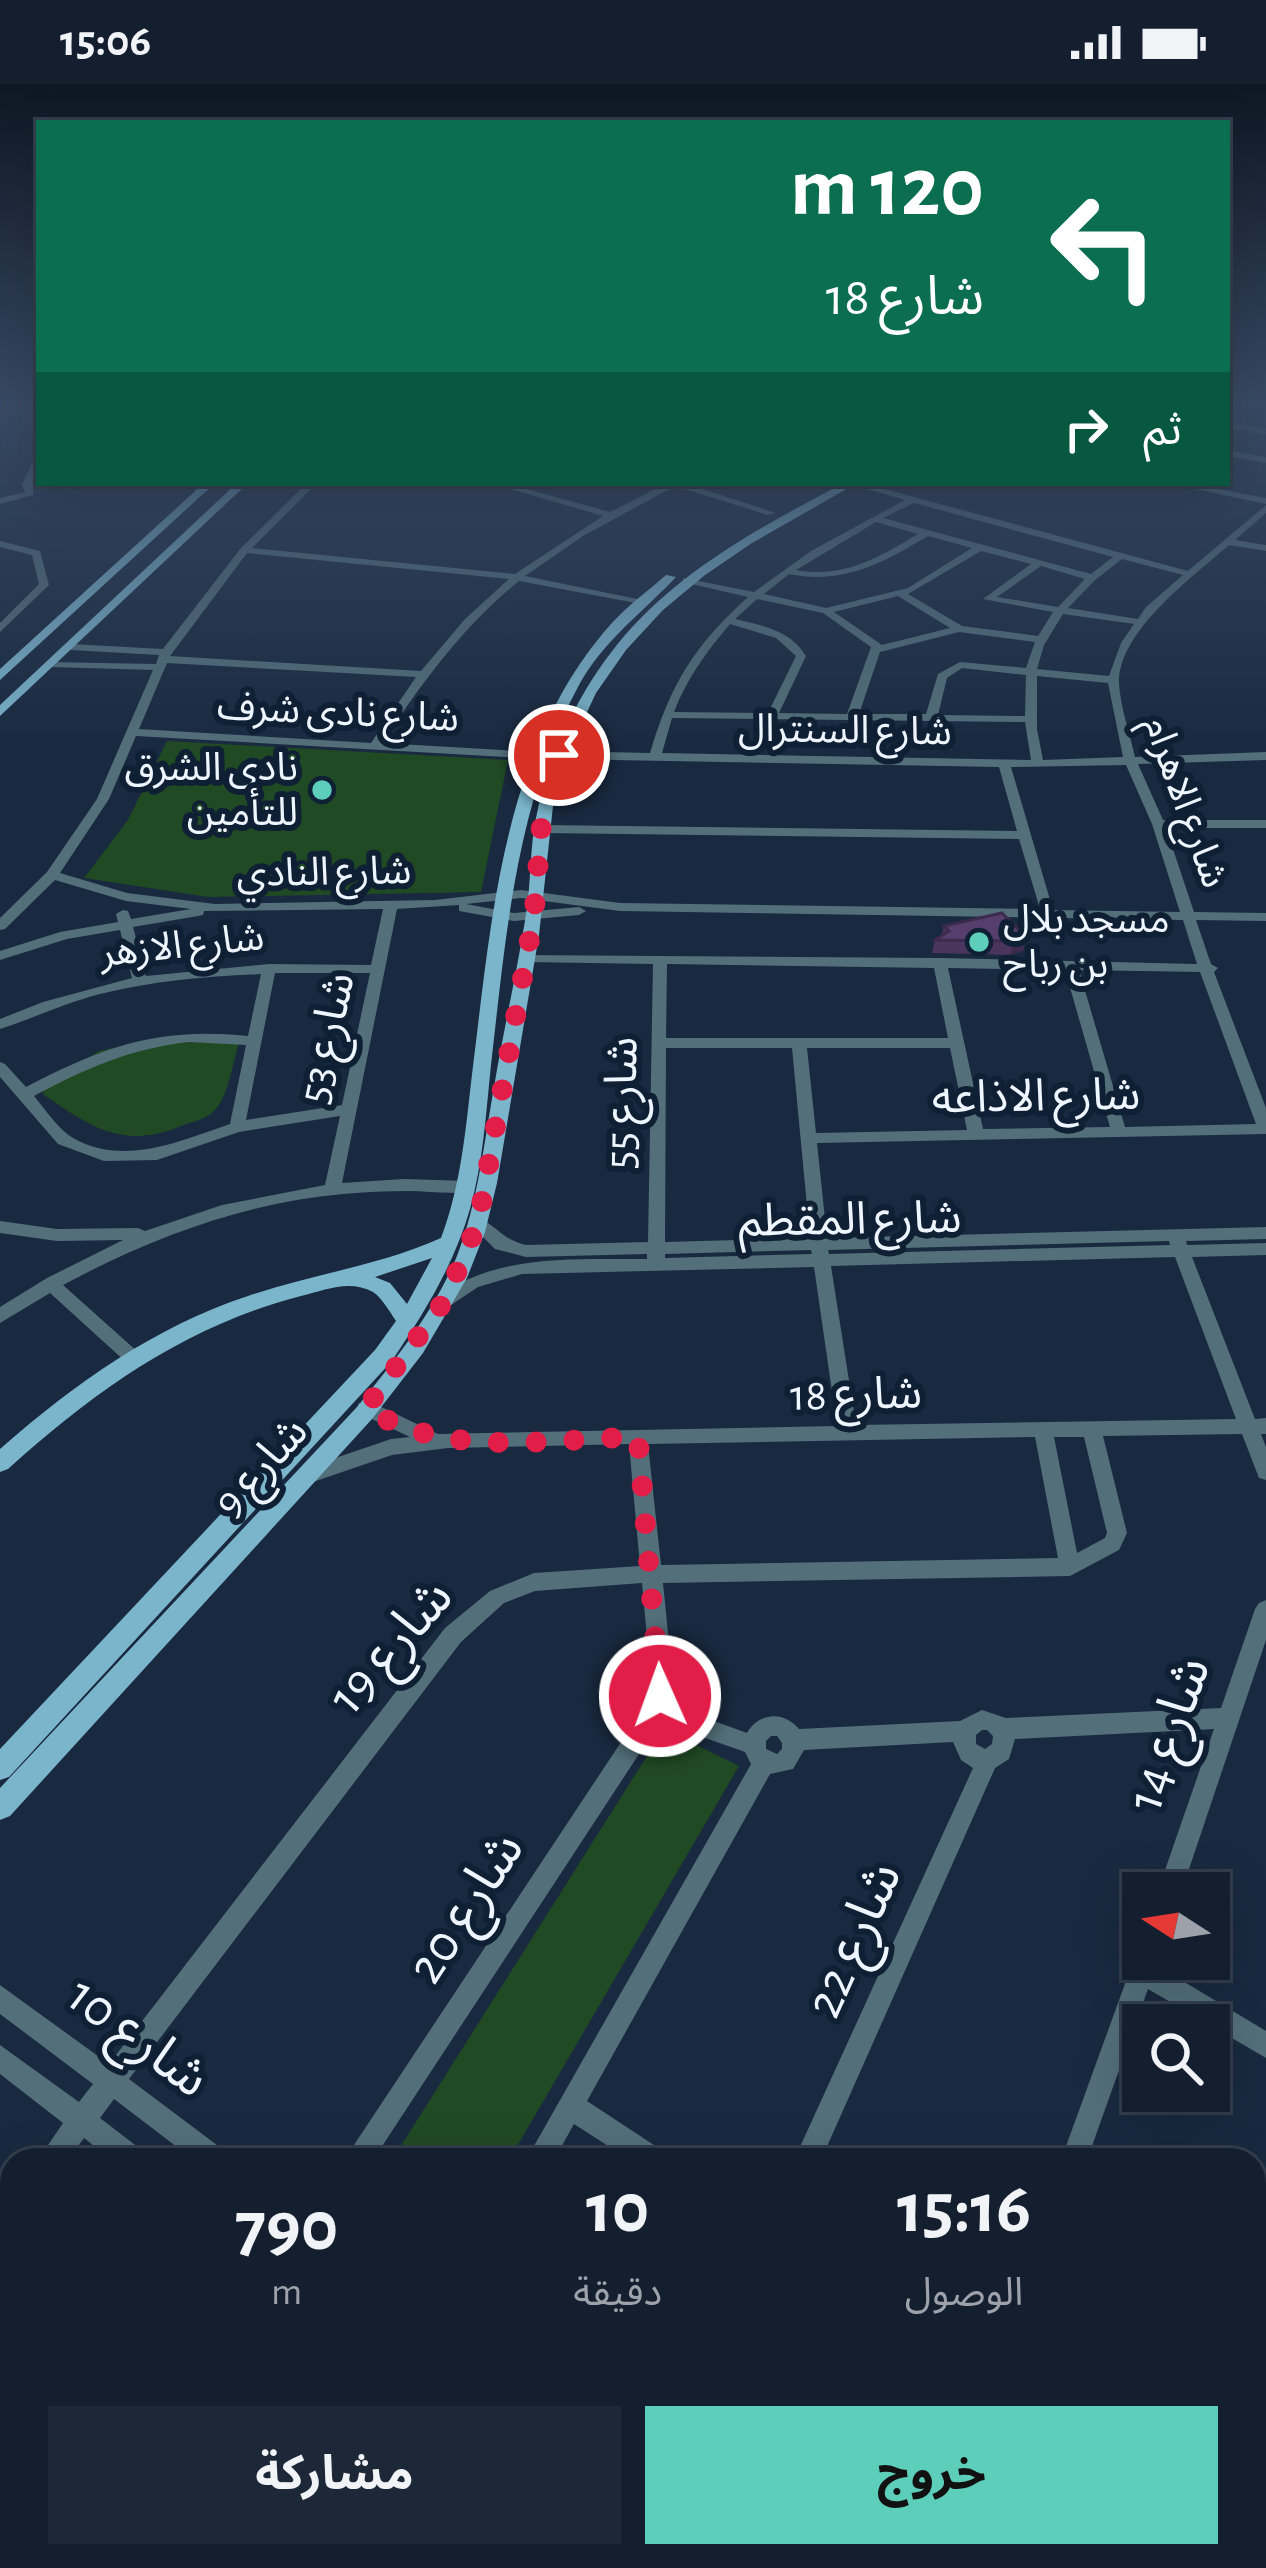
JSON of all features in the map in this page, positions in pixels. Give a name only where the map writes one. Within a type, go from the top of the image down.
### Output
[{"type":"main road","points":[[0,676],[170,520]]},
{"type":"main road","points":[[0,712],[204,520]]},
{"type":"main road","name":"شارع 9","points":[[0,1768],[382,1356],[408,1321],[449,1242],[466,1187],[514,835],[537,756],[588,660],[638,602],[761,520]]},
{"type":"main road","name":"شارع 9","points":[[0,1808],[308,1475],[366,1408],[445,1300],[478,1223],[535,906],[540,835],[559,755],[616,652],[687,580],[782,520]]},
{"type":"main road","points":[[514,835],[540,835]]},
{"type":"main road","points":[[0,1463],[133,1358],[250,1303],[355,1278],[449,1242]]},
{"type":"main road","points":[[355,1278],[383,1288],[408,1321]]},
{"type":"street","points":[[0,926],[52,875],[103,799],[162,660],[244,550],[275,520]]},
{"type":"street","points":[[375,745],[420,674],[514,577],[601,520]]},
{"type":"street","points":[[654,759],[691,667],[730,621],[788,571],[872,520]]},
{"type":"street","points":[[877,520],[1091,577]]},
{"type":"street","points":[[986,520],[1193,571]]},
{"type":"street","points":[[1007,520],[1193,571]]},
{"type":"street","name":"شارع الاهرام","points":[[1206,967],[1192,916],[1130,760],[1113,680],[1139,622],[1251,520]]},
{"type":"street","points":[[788,571],[821,579],[865,570],[926,533]]},
{"type":"street","points":[[1228,542],[1266,548]]},
{"type":"street","points":[[0,544],[38,553],[44,585],[0,629]]},
{"type":"street","points":[[826,611],[902,594],[980,547]]},
{"type":"street","points":[[244,550],[514,577],[638,602]]},
{"type":"street","points":[[1038,764],[1027,719],[1029,670],[1039,639],[1056,612],[1120,556]]},
{"type":"street","points":[[1039,563],[988,599],[1139,622]]},
{"type":"street","points":[[687,580],[826,611],[880,649],[959,629],[1039,639]]},
{"type":"street","points":[[902,594],[959,629]]},
{"type":"street","points":[[730,621],[776,633],[799,650],[801,656],[772,716]]},
{"type":"street","points":[[71,647],[162,660],[420,674]]},
{"type":"street","points":[[852,717],[880,649]]},
{"type":"street","points":[[52,664],[162,660]]},
{"type":"street","points":[[931,718],[947,670],[974,663],[1113,680]]},
{"type":"street","points":[[668,715],[1027,719]]},
{"type":"street","name":"شارع نادى شرف","points":[[135,732],[537,756]]},
{"type":"street","name":"شارع السنترال","points":[[559,755],[1004,764],[1266,756]]},
{"type":"street","points":[[1004,764],[1048,915]]},
{"type":"street","points":[[1158,824],[1266,824]]},
{"type":"street","points":[[540,835],[1025,835]]},
{"type":"street","name":"شارع النادي","points":[[52,875],[125,897],[214,908]]},
{"type":"street","points":[[125,897],[122,923],[139,978]]},
{"type":"street","name":"شارع 53","points":[[333,1186],[391,904]]},
{"type":"street","name":"شارع النادي","points":[[503,905],[535,906]]},
{"type":"street","points":[[535,906],[1266,917]]},
{"type":"street","name":"شارع النادي","points":[[0,956],[122,923],[214,908],[535,906]]},
{"type":"street","points":[[525,958],[1206,967]]},
{"type":"street","name":"شارع 55","points":[[656,1256],[660,959]]},
{"type":"street","points":[[940,962],[976,1135]]},
{"type":"street","points":[[1070,964],[1119,1132]]},
{"type":"street","points":[[1206,967],[1266,1098]]},
{"type":"street","points":[[1206,967],[1266,1129]]},
{"type":"street","points":[[237,1127],[269,968]]},
{"type":"street","name":"شارع الازهر","points":[[0,1024],[56,1000],[139,978],[269,968],[378,969]]},
{"type":"street","points":[[27,1094],[109,1051],[149,1040],[190,1035],[253,1041]]},
{"type":"street","points":[[659,1043],[957,1043]]},
{"type":"street","points":[[799,1043],[820,1252],[848,1434]]},
{"type":"street","points":[[0,1067],[64,1140],[104,1156],[157,1155],[237,1127],[349,1109]]},
{"type":"street","name":"شارع الاذاعه","points":[[808,1138],[1266,1129]]},
{"type":"street","points":[[0,1316],[145,1234],[228,1207],[333,1186],[399,1182],[466,1187]]},
{"type":"street","name":"شارع المقطم","points":[[478,1223],[490,1240],[513,1249],[656,1256]]},
{"type":"street","points":[[1,1232],[145,1234]]},
{"type":"street","name":"شارع المقطم","points":[[1178,1244],[1266,1233]]},
{"type":"street","points":[[1178,1244],[1258,1427],[1266,1472]]},
{"type":"street","name":"شارع المقطم","points":[[445,1300],[472,1282],[505,1270],[656,1256],[1178,1244],[1266,1249]]},
{"type":"street","points":[[51,1284],[133,1358]]},
{"type":"street","name":"شارع 18","points":[[366,1408],[403,1429],[448,1440]]},
{"type":"street","name":"شارع 18","points":[[308,1475],[369,1452],[448,1440],[1258,1427]]},
{"type":"street","points":[[1043,1431],[1070,1567],[1112,1544],[1117,1533],[1092,1430]]},
{"type":"street","name":"شارع 20","points":[[365,2148],[655,1710],[662,1682],[638,1437]]},
{"type":"street","name":"شارع 19","points":[[60,2148],[466,1621],[497,1597],[534,1582],[651,1574],[1070,1567]]},
{"type":"street","name":"شارع 14","points":[[1176,1872],[1266,1609]]},
{"type":"street","points":[[655,1710],[759,1753],[789,1758],[792,1740],[964,1731],[976,1720],[1000,1729],[1228,1718]]},
{"type":"street","points":[[964,1731],[970,1753],[988,1759],[1005,1746],[1000,1729]]},
{"type":"street","points":[[546,2148],[759,1753]]},
{"type":"street","name":"شارع 22","points":[[812,2148],[988,1759]]},
{"type":"street","points":[[1078,2148],[1139,1980]]},
{"type":"street","points":[[1167,1980],[1266,2045]]},
{"type":"street","name":"شارع 10","points":[[0,1998],[200,2148]]},
{"type":"street","name":"شارع 10","points":[[0,2058],[118,2148]]},
{"type":"street","points":[[570,2106],[635,2148]]},
{"type":"green space","name":"نادى الشرق للتأمين","points":[[167,741],[508,760],[481,892],[208,897],[84,878],[128,820]]},
{"type":"green space","points":[[166,1037],[240,1040],[224,1096],[204,1118],[160,1133],[125,1135],[93,1125],[44,1095],[41,1088],[99,1051]]},
{"type":"green space","points":[[664,1729],[739,1766],[516,2148],[400,2148]]},
{"type":"building","points":[[1002,913],[1026,937],[935,940],[949,931],[944,926]]},
{"type":"place","name":"نادى الشرق للتأمين","points":[[322,790]]},
{"type":"place","name":"مسجد بلال بن رباح","points":[[979,942]]},
{"type":"route","points":[[559,755],[541,829],[534,915],[478,1223],[445,1300],[366,1408],[403,1429],[448,1440],[638,1437],[660,1696]]}]
